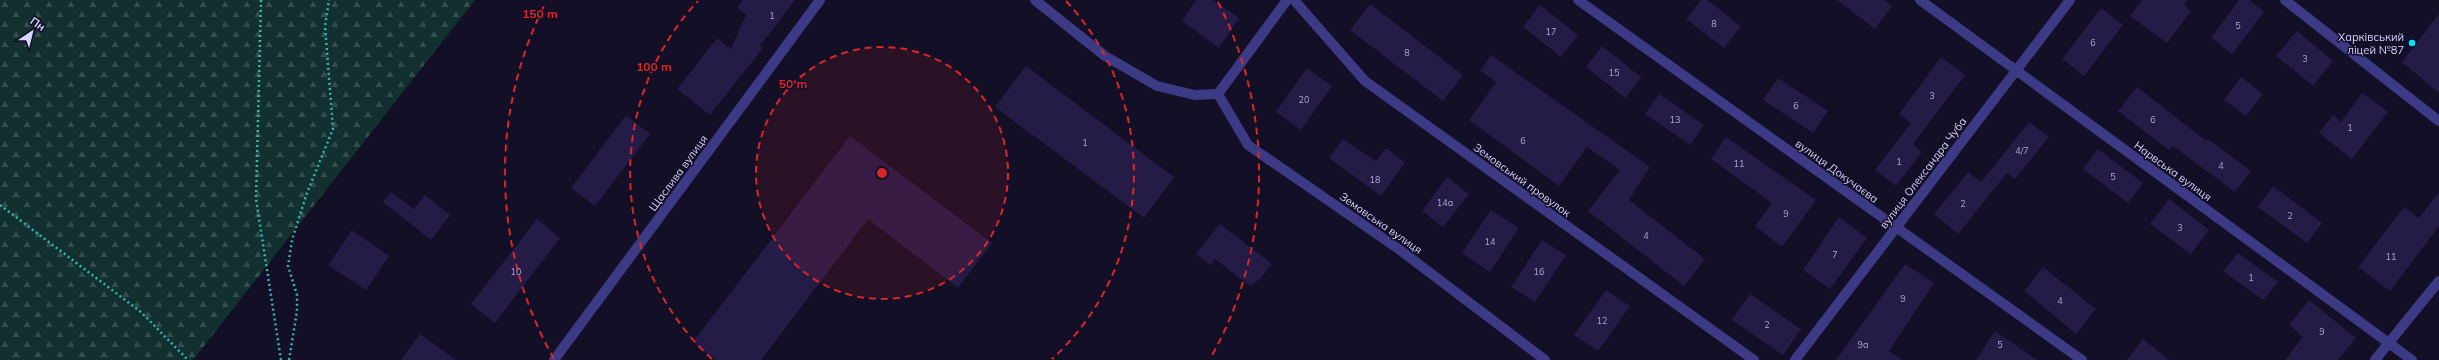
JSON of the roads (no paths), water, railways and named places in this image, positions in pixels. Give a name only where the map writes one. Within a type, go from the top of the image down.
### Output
[{"type":"street","name":"Щаслива вулиця","points":[[554,360],[820,0]]},
{"type":"street","points":[[1035,0],[1105,56],[1157,86],[1196,95],[1218,94],[1287,0]]},
{"type":"street","name":"Земовський провулок","points":[[1294,0],[1365,82],[1754,360]]},
{"type":"street","name":"вулиця Докучаєва","points":[[1578,0],[2082,360]]},
{"type":"street","name":"Нарвська вулиця","points":[[1920,0],[2388,344],[2412,360]]},
{"type":"street","name":"вулиця Олександра Чуба","points":[[1795,360],[2070,0]]},
{"type":"street","points":[[2285,0],[2439,121]]},
{"type":"street","name":"Земовська вулиця","points":[[1218,94],[1248,145],[1400,250],[1545,360]]},
{"type":"street","points":[[2375,360],[2439,281]]},
{"type":"place","name":"Харківський ліцей №87","points":[[2412,43]]}]
